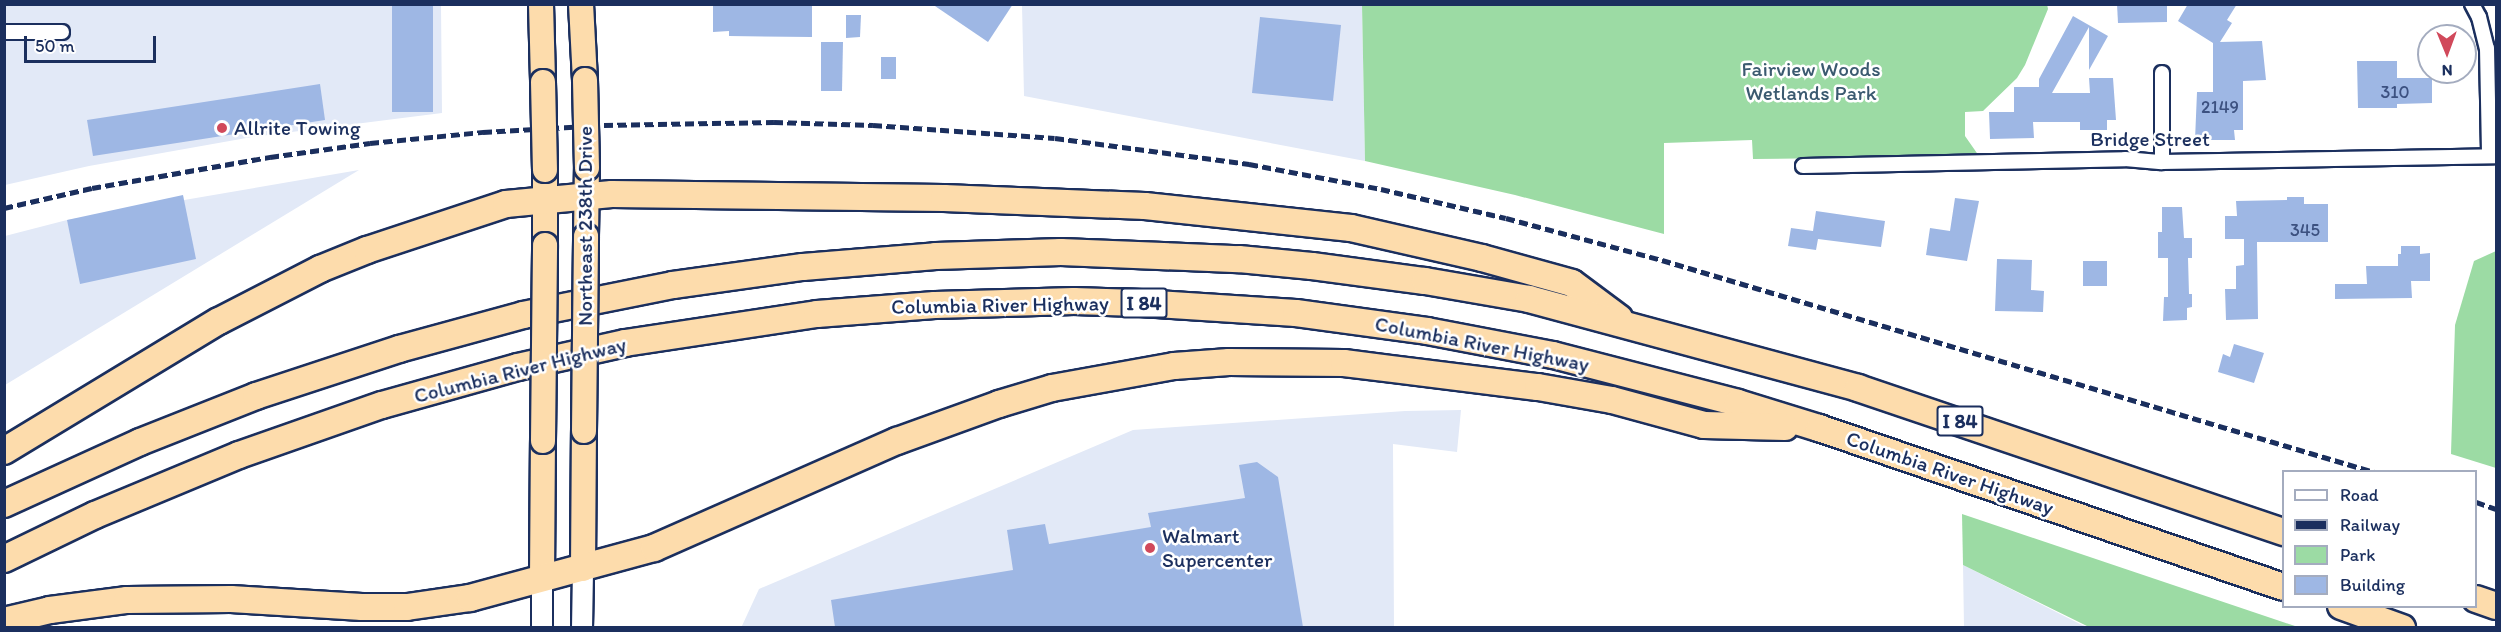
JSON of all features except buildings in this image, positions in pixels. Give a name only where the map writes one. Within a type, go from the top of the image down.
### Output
[{"type":"highway","name":"Northeast 238th Drive","points":[[541,4],[545,170],[542,579]]},
{"type":"highway","name":"Northeast 238th Drive","points":[[581,4],[586,168],[583,569]]},
{"type":"highway","points":[[4,451],[219,321],[320,269],[367,250],[506,204],[618,194],[956,198],[1144,206],[1351,228],[1470,255],[1572,283],[1631,327]]},
{"type":"highway","name":"I 84","points":[[4,504],[140,442],[207,415],[399,349],[523,315],[603,298],[803,267],[996,253],[1118,253],[1239,259],[1425,281],[1529,299],[1858,388],[2282,532]]},
{"type":"highway","name":"Columbia River Highway","points":[[4,559],[95,515],[239,455],[441,387],[625,343],[752,322],[874,309],[1005,302],[1141,303],[1238,308],[1370,322],[1553,355],[1738,403],[1819,428],[2282,587]]},
{"type":"highway","points":[[4,621],[90,604],[170,598],[407,607],[470,598],[654,548],[897,441],[999,404],[1062,386],[1174,366],[1229,362],[1344,363],[1538,387],[1612,400],[1704,425],[1819,428]]},
{"type":"highway","points":[[2477,600],[2496,606]]},
{"type":"highway","points":[[2347,608],[2402,627]]},
{"type":"main road","name":"Northeast 238th Drive","points":[[582,627],[583,569]]},
{"type":"main road","name":"Northeast 238th Drive","points":[[542,579],[542,627]]},
{"type":"street","points":[[2472,4],[2479,17],[2487,48],[2493,156]]},
{"type":"street","points":[[4,32],[62,32]]},
{"type":"street","points":[[2162,73],[2162,162]]},
{"type":"street","name":"Bridge Street","points":[[1803,166],[2125,159],[2162,162],[2493,156]]},
{"type":"shaded area","points":[[4,5],[441,5],[442,113],[252,137],[89,166],[5,185]]},
{"type":"shaded area","points":[[1022,5],[1362,5],[1365,161],[1024,96]]},
{"type":"shaded area","points":[[359,170],[5,385],[5,236],[67,220]]},
{"type":"shaded area","points":[[1461,410],[1457,452],[1393,444],[1394,627],[741,628],[759,589],[1133,430],[1405,411]]},
{"type":"shaded area","points":[[1963,565],[2082,625],[2089,627],[1964,627]]},
{"type":"green space","name":"Fairview Woods Wetlands Park","points":[[2047,4],[2048,9],[2025,65],[2017,78],[1983,111],[1965,112],[1965,136],[1979,156],[1753,159],[1752,140],[1664,143],[1664,234],[1515,195],[1365,161],[1362,5]]},
{"type":"green space","points":[[2496,251],[2496,468],[2451,454],[2455,325],[2474,261]]},
{"type":"green space","points":[[1962,514],[2298,627],[2089,627],[1963,565]]},
{"type":"railway","points":[[4,208],[92,188],[270,157],[370,143],[483,132],[604,125],[774,122],[873,125],[1055,138],[1249,164],[1381,189],[1506,218],[1662,260],[2367,470]]},
{"type":"railway","points":[[2477,502],[2496,509]]},
{"type":"place","name":"Allrite Towing","points":[[222,128]]},
{"type":"place","name":"Walmart Supercenter","points":[[1150,548]]}]
